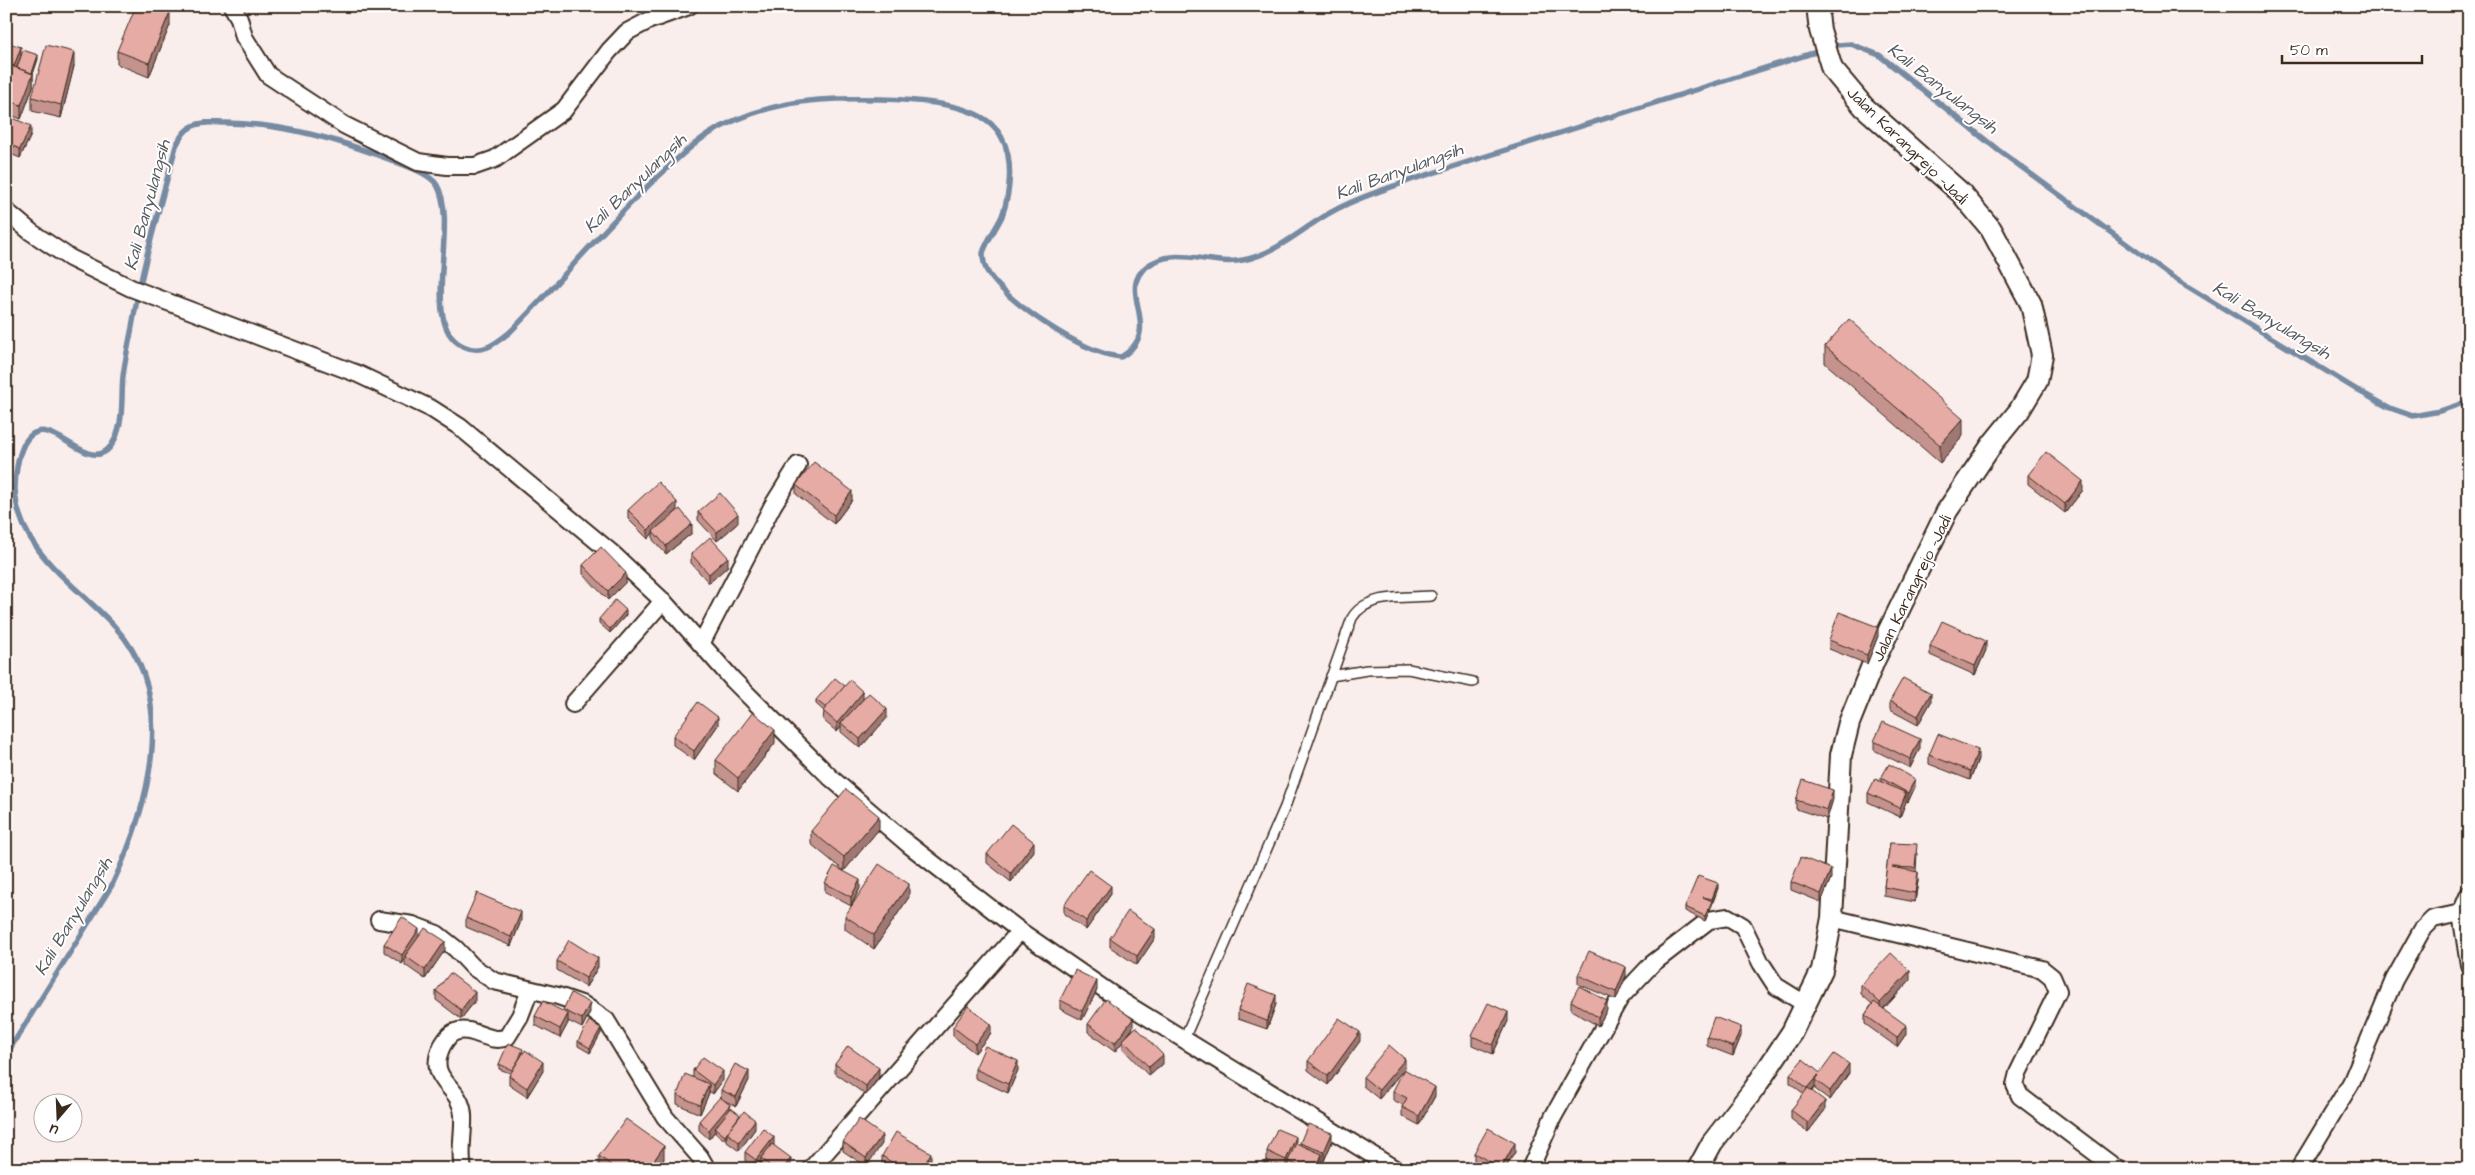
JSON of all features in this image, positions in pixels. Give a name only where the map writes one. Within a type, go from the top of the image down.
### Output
[{"type":"street","points":[[232,6],[239,18],[244,37],[268,75],[344,126],[418,162],[447,166],[475,166],[495,159],[564,110],[609,51],[627,32],[650,20],[689,6]]},
{"type":"street","name":"Jalan Karangrejo -Jadi","points":[[1698,1169],[1712,1143],[1754,1089],[1792,1032],[1822,970],[1832,918],[1841,755],[1849,723],[1874,662],[1947,511],[1992,443],[2019,411],[2037,381],[2042,354],[2031,304],[1991,229],[1961,193],[1864,107],[1832,69],[1820,30],[1818,14],[1821,6]]},
{"type":"street","points":[[6,211],[31,232],[70,258],[131,288],[358,374],[432,409],[453,422],[506,462],[614,555],[663,601],[733,680],[831,778],[908,844],[1020,931],[1123,1002],[1395,1169]]},
{"type":"street","points":[[701,644],[773,505],[798,466]]},
{"type":"street","points":[[573,704],[663,601]]},
{"type":"street","points":[[2469,894],[2461,913],[2464,943],[2469,965]]},
{"type":"street","points":[[2299,1169],[2351,1083],[2394,980],[2422,930],[2433,920],[2461,913]]},
{"type":"street","points":[[1530,1169],[1553,1117],[1620,998],[1652,964],[1709,920],[1728,917],[1744,926],[1761,963],[1776,986],[1805,1004]]},
{"type":"street","points":[[1832,918],[2042,970],[2052,977],[2058,991],[2018,1073],[2015,1085],[2020,1096],[2117,1169]]},
{"type":"street","points":[[379,920],[414,925],[437,934],[473,967],[494,981],[558,996],[584,1005],[606,1020],[665,1117],[700,1157],[707,1169]]},
{"type":"street","points":[[812,1169],[1020,931]]},
{"type":"street","points":[[463,1169],[461,1144],[463,1113],[458,1098],[436,1067],[440,1050],[448,1037],[458,1031],[471,1032],[493,1040],[507,1037],[520,1016],[530,990]]},
{"type":"lane","points":[[1184,1039],[1285,808],[1352,618],[1363,605],[1380,600],[1431,596]]},
{"type":"lane","points":[[1331,676],[1366,670],[1408,669],[1473,682]]},
{"type":"building","points":[[136,6],[156,6],[170,12],[149,63],[117,51]]},
{"type":"building","points":[[6,42],[21,47],[14,66],[6,64]]},
{"type":"building","points":[[46,45],[74,52],[61,105],[32,97]]},
{"type":"building","points":[[23,50],[38,55],[32,73],[17,68]]},
{"type":"building","points":[[6,64],[33,74],[21,105],[6,100]]},
{"type":"building","points":[[6,115],[31,126],[20,149],[6,143]]},
{"type":"building","points":[[1849,319],[1963,419],[1940,445],[1825,346]]},
{"type":"building","points":[[2046,452],[2083,481],[2065,504],[2028,475]]},
{"type":"building","points":[[814,462],[852,491],[834,515],[796,485]]},
{"type":"building","points":[[658,482],[677,502],[648,530],[628,510]]},
{"type":"building","points":[[720,493],[738,514],[717,532],[698,512]]},
{"type":"building","points":[[680,509],[692,524],[666,546],[653,531]]},
{"type":"building","points":[[710,537],[728,557],[709,574],[691,554]]},
{"type":"building","points":[[601,547],[626,573],[608,591],[583,565]]},
{"type":"building","points":[[615,600],[626,610],[610,629],[599,619]]},
{"type":"building","points":[[1839,612],[1878,627],[1867,655],[1829,640]]},
{"type":"building","points":[[1942,621],[1986,641],[1975,666],[1930,646]]},
{"type":"building","points":[[835,678],[845,686],[826,708],[816,700]]},
{"type":"building","points":[[1903,678],[1931,693],[1918,716],[1890,701]]},
{"type":"building","points":[[850,680],[863,692],[837,723],[823,711]]},
{"type":"building","points":[[869,693],[887,709],[860,739],[841,723]]},
{"type":"building","points":[[698,702],[718,717],[694,751],[673,736]]},
{"type":"building","points":[[753,712],[775,730],[738,778],[716,760]]},
{"type":"building","points":[[1883,722],[1920,739],[1910,759],[1874,741]]},
{"type":"building","points":[[1938,734],[1978,750],[1970,771],[1929,755]]},
{"type":"building","points":[[1889,764],[1915,779],[1908,793],[1881,778]]},
{"type":"building","points":[[1875,779],[1906,793],[1900,808],[1868,793]]},
{"type":"building","points":[[1803,780],[1833,790],[1827,810],[1796,800]]},
{"type":"building","points":[[846,789],[879,816],[844,857],[811,831]]},
{"type":"building","points":[[1011,824],[1034,842],[1011,873],[987,854]]},
{"type":"building","points":[[1890,843],[1917,844],[1915,868],[1892,867],[1918,872],[1915,893],[1884,887]]},
{"type":"building","points":[[1801,857],[1831,869],[1821,894],[1791,882]]},
{"type":"building","points":[[879,864],[909,884],[874,935],[845,916]]},
{"type":"building","points":[[834,866],[860,880],[851,897],[825,883]]},
{"type":"building","points":[[1089,870],[1111,886],[1086,921],[1064,905]]},
{"type":"building","points":[[1698,876],[1718,883],[1712,899],[1703,897],[1712,901],[1705,916],[1685,907]]},
{"type":"building","points":[[477,893],[521,912],[511,937],[466,918]]},
{"type":"building","points":[[1128,911],[1155,929],[1137,956],[1110,938]]},
{"type":"building","points":[[402,917],[419,929],[402,955],[384,944]]},
{"type":"building","points":[[425,928],[445,941],[425,970],[405,956]]},
{"type":"building","points":[[569,940],[598,958],[586,978],[557,961]]},
{"type":"building","points":[[1589,951],[1626,967],[1616,992],[1578,975]]},
{"type":"building","points":[[1891,953],[1910,971],[1880,1003],[1861,985]]},
{"type":"building","points":[[1075,970],[1097,981],[1082,1011],[1060,1000]]},
{"type":"building","points":[[450,973],[475,992],[461,1010],[436,991]]},
{"type":"building","points":[[1248,984],[1276,995],[1267,1021],[1238,1010]]},
{"type":"building","points":[[1579,986],[1607,1001],[1598,1017],[1571,1001]]},
{"type":"building","points":[[571,993],[590,1003],[582,1019],[563,1010]]},
{"type":"building","points":[[1106,999],[1133,1019],[1115,1043],[1088,1024]]},
{"type":"building","points":[[543,1001],[568,1014],[560,1029],[535,1016]]},
{"type":"building","points":[[1874,1002],[1906,1025],[1897,1038],[1865,1015]]},
{"type":"building","points":[[1488,1003],[1508,1012],[1493,1045],[1472,1036]]},
{"type":"building","points":[[968,1006],[991,1024],[975,1044],[953,1027]]},
{"type":"building","points":[[1714,1017],[1741,1027],[1733,1047],[1707,1037]]},
{"type":"building","points":[[1339,1018],[1360,1032],[1328,1076],[1308,1061]]},
{"type":"building","points":[[589,1021],[601,1028],[590,1048],[578,1041]]},
{"type":"building","points":[[1136,1027],[1163,1055],[1149,1067],[1123,1040]]},
{"type":"building","points":[[508,1043],[523,1049],[512,1070],[499,1064]]},
{"type":"building","points":[[1389,1045],[1405,1059],[1379,1090],[1363,1077]]},
{"type":"building","points":[[848,1046],[879,1068],[866,1086],[835,1064]]},
{"type":"building","points":[[985,1046],[1018,1061],[1008,1084],[975,1069]]},
{"type":"building","points":[[525,1050],[543,1062],[527,1088],[509,1076]]},
{"type":"building","points":[[1834,1054],[1849,1064],[1830,1091],[1815,1080],[1818,1075],[1807,1088],[1790,1074],[1803,1059],[1820,1073]]},
{"type":"building","points":[[703,1057],[723,1071],[713,1085],[693,1070]]},
{"type":"building","points":[[735,1064],[749,1071],[736,1097],[721,1090]]},
{"type":"building","points":[[1404,1069],[1435,1087],[1419,1116],[1402,1107],[1407,1098],[1393,1091]]},
{"type":"building","points":[[685,1074],[709,1084],[700,1105],[677,1095]]},
{"type":"building","points":[[1808,1088],[1825,1101],[1808,1123],[1791,1110]]},
{"type":"building","points":[[720,1097],[730,1105],[709,1130],[699,1121]]},
{"type":"building","points":[[731,1108],[740,1115],[725,1136],[715,1128]]},
{"type":"building","points":[[744,1111],[755,1120],[739,1142],[727,1133]]},
{"type":"building","points":[[626,1119],[664,1146],[648,1169],[616,1169],[599,1156]]},
{"type":"building","points":[[859,1119],[882,1135],[866,1158],[843,1142]]},
{"type":"building","points":[[1308,1124],[1332,1133],[1324,1152],[1300,1143]]},
{"type":"building","points":[[763,1128],[774,1137],[756,1160],[745,1152]]},
{"type":"building","points":[[1488,1128],[1515,1143],[1501,1168],[1474,1153]]},
{"type":"building","points":[[1277,1129],[1296,1137],[1286,1160],[1267,1151]]},
{"type":"building","points":[[896,1132],[931,1153],[922,1169],[902,1169],[882,1156]]},
{"type":"building","points":[[1296,1143],[1322,1154],[1316,1169],[1306,1169],[1288,1161]]},
{"type":"building","points":[[772,1144],[791,1158],[783,1169],[774,1169],[761,1158]]},
{"type":"building","points":[[756,1160],[767,1169],[749,1169]]},
{"type":"building","points":[[1267,1160],[1278,1169],[1260,1169]]},
{"type":"building","points":[[867,1161],[878,1169],[861,1169]]},
{"type":"building","points":[[1743,1163],[1757,1169],[1741,1169]]},
{"type":"waterway","name":"Kali Banyulangsih","points":[[6,1055],[112,885],[137,823],[146,789],[152,754],[152,720],[147,687],[136,656],[116,628],[52,566],[26,531],[18,511],[15,488],[17,466],[24,444],[34,433],[45,432],[57,436],[82,451],[94,454],[105,451],[115,439],[120,424],[126,358],[152,236],[176,146],[185,132],[197,124],[248,124],[310,134],[391,160],[428,176],[437,185],[443,203],[441,297],[443,318],[450,335],[463,346],[482,349],[494,344],[510,332],[650,184],[697,142],[724,126],[744,116],[766,109],[806,101],[854,99],[907,100],[954,107],[976,114],[993,126],[1002,138],[1008,156],[1010,177],[1005,207],[983,253],[987,271],[1010,297],[1048,325],[1088,347],[1121,357],[1134,346],[1140,335],[1141,323],[1135,288],[1138,277],[1146,267],[1157,260],[1181,257],[1231,261],[1254,257],[1275,248],[1333,211],[1377,192],[1838,45],[1851,44],[1879,55],[1998,150],[2169,275],[2357,390],[2390,408],[2413,416],[2440,411],[2469,401]]}]
